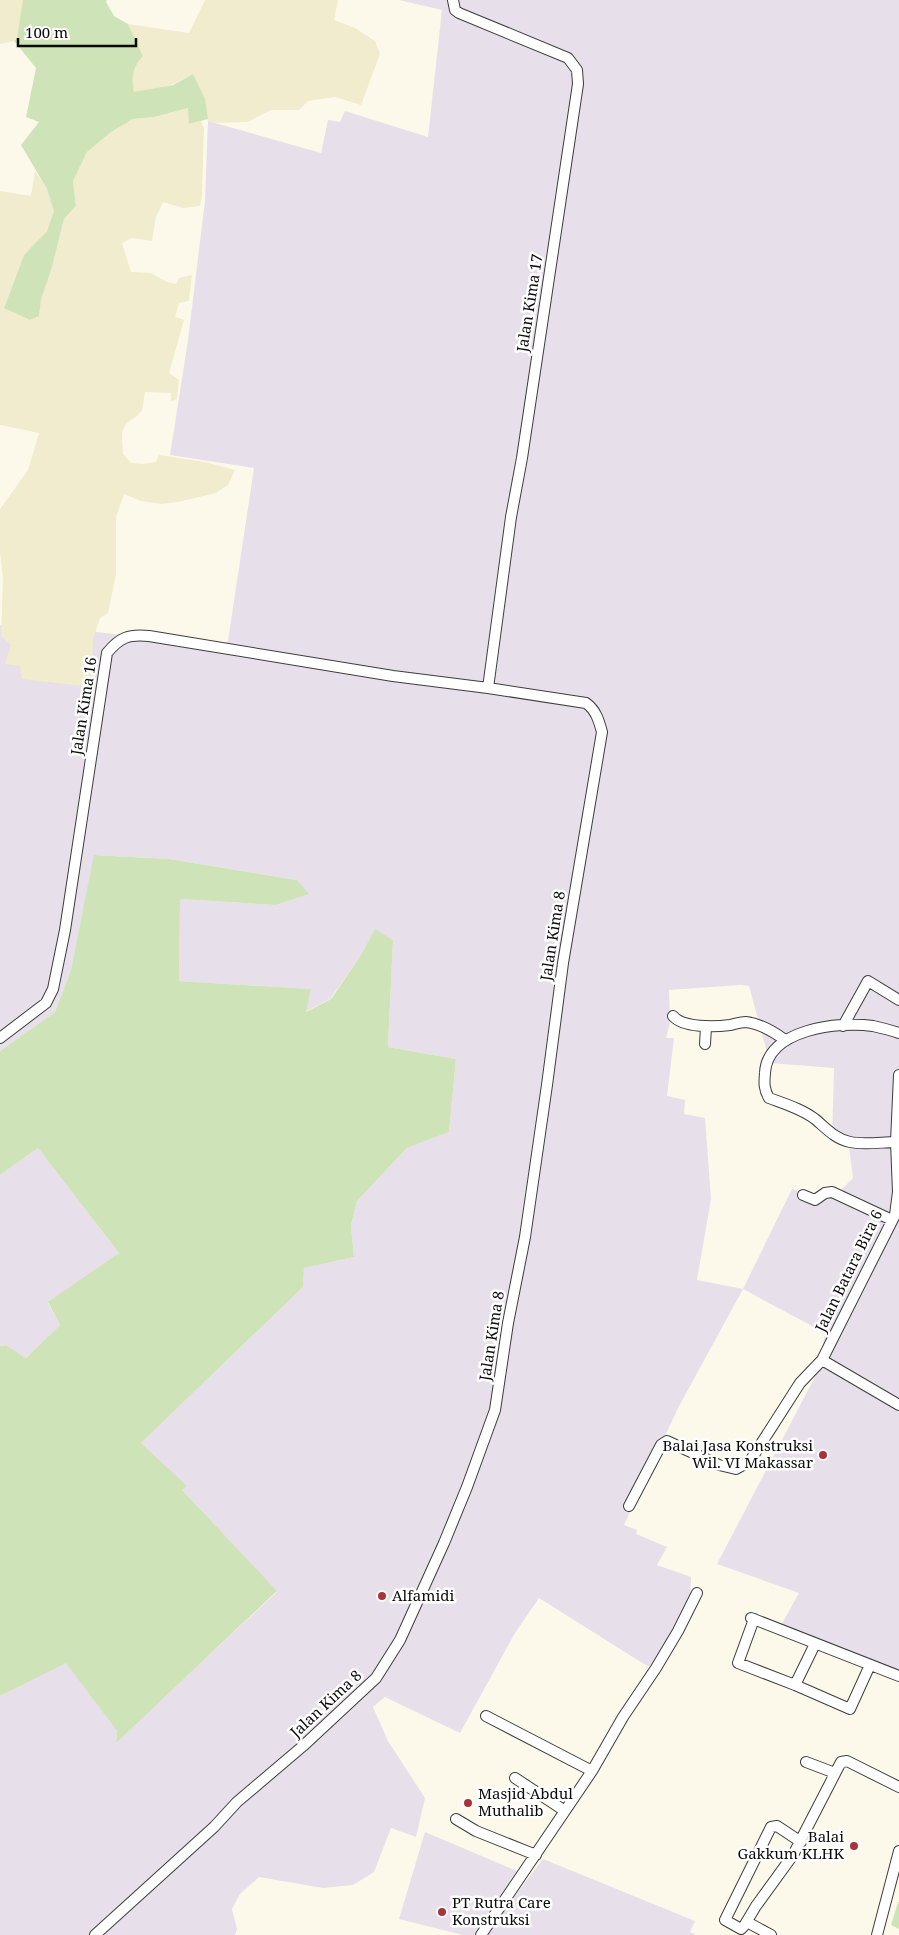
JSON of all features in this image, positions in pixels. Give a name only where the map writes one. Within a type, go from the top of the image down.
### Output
[{"type":"street","name":"Jalan Kima 17","points":[[452,0],[455,10],[459,13],[568,58],[577,70],[578,84],[522,458],[511,517],[488,688]]},
{"type":"street","name":"Jalan Kima 16","points":[[0,1038],[46,1003],[53,989],[65,930],[107,653],[116,642],[136,635],[149,636],[393,676],[488,688]]},
{"type":"street","name":"Jalan Kima 8","points":[[95,1935],[214,1827],[237,1802],[303,1746],[381,1671],[400,1640],[440,1551],[467,1487],[492,1418],[500,1384],[508,1323],[525,1237],[563,963],[602,732],[592,707],[586,703],[488,688]]},
{"type":"street","points":[[844,1026],[868,982],[899,1000]]},
{"type":"street","points":[[673,1016],[681,1022],[706,1027],[744,1022],[766,1027],[785,1040]]},
{"type":"street","points":[[896,1142],[852,1143],[824,1129],[815,1119],[801,1111],[769,1098],[765,1090],[765,1068],[768,1058],[775,1048],[785,1040],[802,1033],[844,1026],[872,1026],[899,1033]]},
{"type":"street","points":[[705,1044],[706,1027]]},
{"type":"street","name":"Jalan Batara Bira 6","points":[[629,1506],[662,1445],[667,1441],[719,1465],[736,1469],[750,1461],[800,1383],[822,1360],[896,1209],[898,1192],[896,1142],[899,1074]]},
{"type":"street","points":[[803,1195],[815,1200],[825,1193],[832,1192],[892,1220]]},
{"type":"street","points":[[822,1360],[899,1405]]},
{"type":"street","points":[[481,1935],[592,1771],[623,1717],[678,1631],[697,1593]]},
{"type":"street","points":[[870,1665],[850,1709],[738,1662],[752,1618],[899,1676]]},
{"type":"street","points":[[795,1685],[816,1644]]},
{"type":"street","points":[[486,1716],[592,1771]]},
{"type":"street","points":[[801,1842],[777,1826],[771,1827],[725,1920],[741,1929],[747,1923],[801,1842],[840,1763],[845,1761],[899,1787]]},
{"type":"street","points":[[806,1762],[835,1773]]},
{"type":"street","points":[[515,1778],[565,1811]]},
{"type":"street","points":[[456,1819],[476,1831],[536,1855]]},
{"type":"street","points":[[877,1935],[899,1851]]},
{"type":"street","points":[[747,1923],[771,1935]]},
{"type":"shaded area","points":[[0,0],[23,0],[23,7],[17,38],[14,41],[0,44]]},
{"type":"shaded area","points":[[205,0],[338,0],[334,20],[355,28],[375,41],[380,54],[361,105],[335,97],[308,101],[299,110],[271,110],[248,122],[216,123],[208,121],[193,74],[171,85],[134,93],[131,79],[135,65],[143,56],[128,24],[189,33]]},
{"type":"shaded area","points":[[399,0],[899,0],[899,1671],[781,1625],[799,1593],[717,1564],[818,1371],[825,1333],[743,1289],[678,1408],[624,1525],[637,1530],[636,1534],[667,1547],[657,1565],[691,1577],[690,1604],[655,1668],[644,1664],[539,1598],[515,1633],[460,1733],[385,1697],[373,1707],[388,1741],[425,1798],[416,1837],[391,1828],[374,1872],[353,1885],[323,1888],[259,1877],[240,1894],[232,1909],[237,1929],[235,1935],[0,1935],[0,1696],[66,1662],[117,1731],[116,1742],[277,1592],[182,1490],[186,1486],[141,1443],[303,1287],[304,1268],[354,1257],[351,1225],[357,1201],[407,1148],[449,1132],[456,1059],[388,1047],[393,940],[375,930],[361,955],[330,999],[305,1012],[311,989],[179,981],[180,899],[276,905],[308,894],[297,880],[169,859],[95,855],[71,970],[55,1012],[0,1051],[0,625],[97,632],[220,647],[228,641],[254,468],[170,455],[188,340],[205,201],[208,121],[321,153],[328,120],[340,122],[345,111],[428,137],[442,10]],"holes":[[[749,986],[770,1063],[834,1068],[832,1141],[849,1147],[853,1178],[837,1194],[818,1196],[792,1189],[743,1289],[697,1280],[711,1199],[705,1118],[684,1114],[685,1100],[667,1096],[674,1038],[666,1038],[670,1023],[669,990]]]},
{"type":"shaded area","points":[[189,108],[189,124],[201,121],[204,128],[200,206],[183,208],[163,202],[156,217],[152,241],[132,238],[122,243],[131,272],[151,273],[167,282],[176,284],[179,278],[192,275],[189,301],[179,303],[175,317],[184,320],[169,373],[179,380],[177,399],[171,401],[171,393],[145,392],[142,410],[126,424],[122,432],[123,454],[131,463],[156,462],[159,455],[205,462],[235,470],[228,485],[216,493],[178,502],[161,504],[141,501],[124,494],[116,517],[116,574],[108,613],[100,618],[93,640],[91,687],[22,679],[20,666],[5,664],[11,645],[1,636],[3,579],[0,552],[0,509],[28,470],[39,433],[0,425],[0,191],[31,196],[35,171],[47,189],[55,211],[47,231],[24,255],[4,307],[30,320],[39,316],[41,300],[52,267],[64,219],[76,206],[73,181],[87,152],[111,132],[133,119],[154,117]]},
{"type":"shaded area","points":[[38,1148],[119,1253],[48,1303],[60,1325],[26,1358],[6,1345],[0,1346],[0,1175]]},
{"type":"shaded area","points":[[425,1832],[517,1871],[474,1935],[463,1935],[399,1919]]},
{"type":"shaded area","points":[[543,1859],[695,1921],[690,1932],[696,1935],[485,1935]]},
{"type":"green space","points":[[23,0],[107,0],[106,2],[114,16],[128,24],[143,56],[133,73],[134,92],[173,85],[193,74],[205,99],[208,119],[189,124],[188,108],[154,117],[133,119],[111,132],[87,152],[73,181],[76,206],[64,219],[52,267],[41,300],[39,316],[30,320],[4,308],[24,255],[47,231],[54,211],[47,189],[21,145],[39,122],[26,117],[36,68],[14,41],[17,38]]},
{"type":"green space","points":[[94,855],[169,859],[297,880],[309,894],[276,905],[180,899],[179,981],[311,989],[306,1012],[331,999],[361,955],[375,929],[393,940],[388,1047],[456,1059],[449,1132],[407,1148],[357,1201],[351,1225],[354,1257],[304,1268],[303,1287],[141,1443],[187,1486],[182,1490],[277,1591],[116,1743],[117,1731],[66,1663],[0,1696],[0,1346],[6,1345],[26,1358],[60,1325],[48,1302],[119,1253],[38,1148],[0,1175],[0,1051],[55,1012],[71,970]]},
{"type":"green space","points":[[899,1902],[899,1929],[891,1925]]},
{"type":"place","name":"Balai Jasa Konstruksi Wil. VI Makassar","points":[[823,1455]]},
{"type":"place","name":"Alfamidi","points":[[382,1596]]},
{"type":"place","name":"Masjid Abdul Muthalib","points":[[468,1803]]},
{"type":"place","name":"Balai Gakkum KLHK","points":[[854,1846]]},
{"type":"place","name":"PT Rutra Care Konstruksi","points":[[442,1912]]}]
